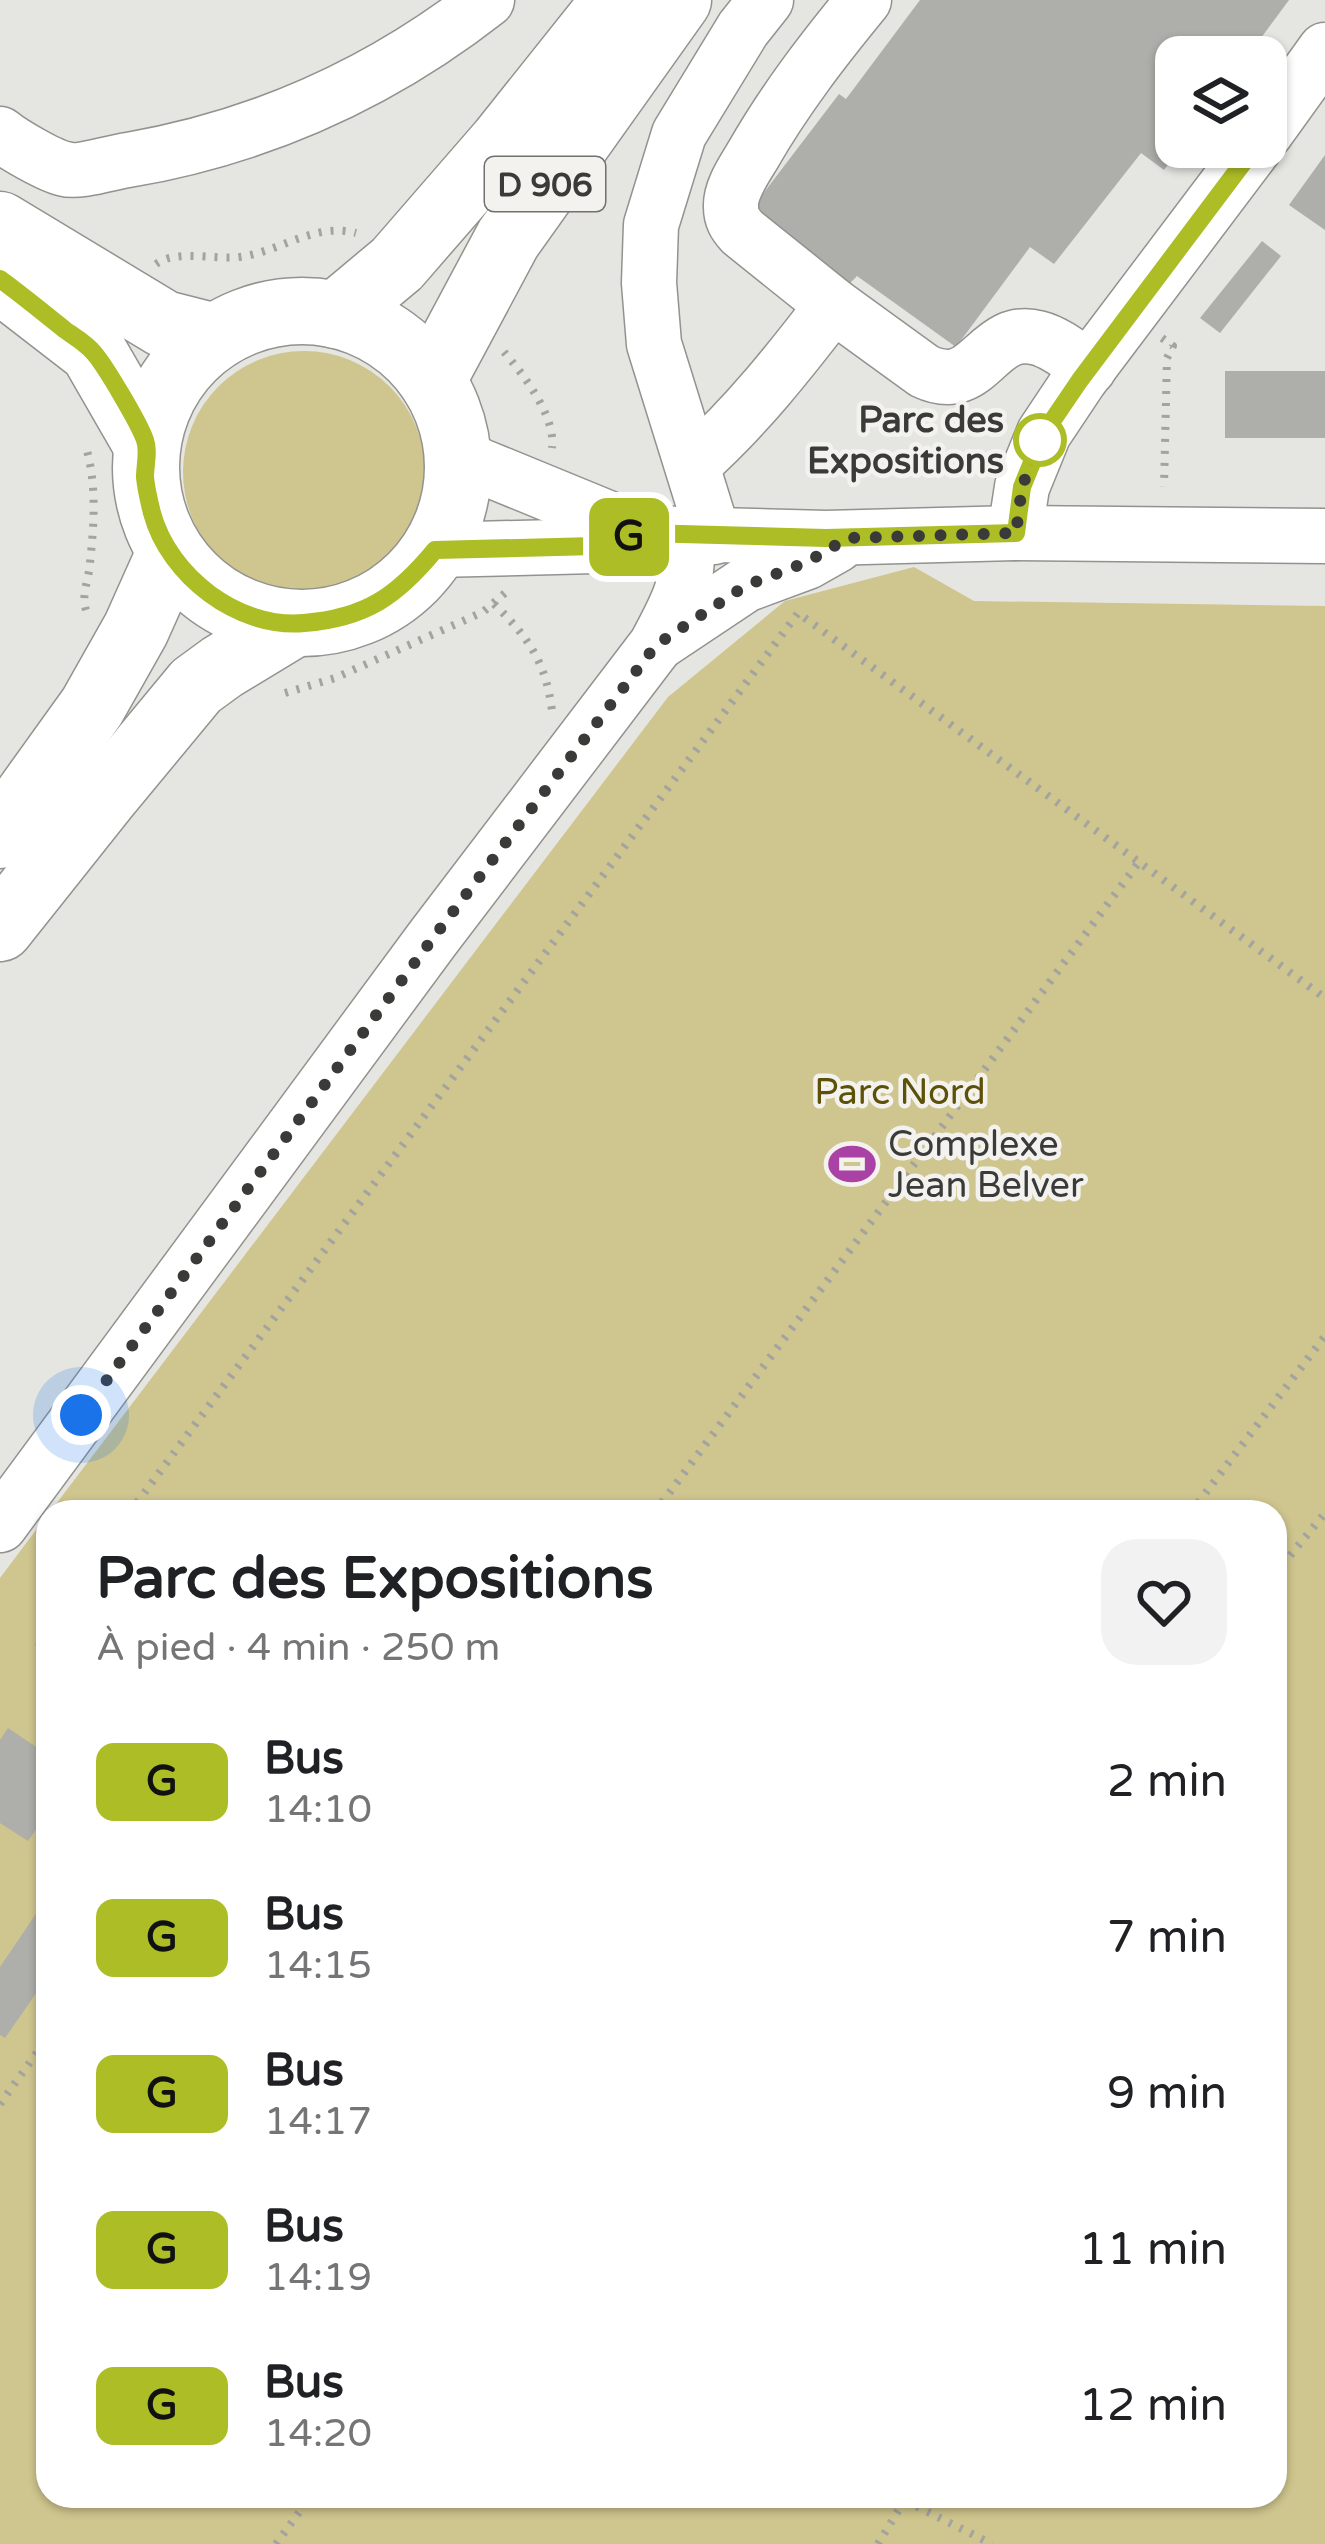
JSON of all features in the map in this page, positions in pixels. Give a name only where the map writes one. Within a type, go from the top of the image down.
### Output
[{"type":"main road","name":"D 906","points":[[336,315],[397,264],[616,0]]},
{"type":"main road","name":"D 906","points":[[432,381],[508,239],[678,0]]},
{"type":"main road","points":[[0,225],[164,324],[215,337]]},
{"type":"main road","points":[[0,279],[93,351],[146,443]]},
{"type":"main road","points":[[273,314],[336,315],[374,328],[406,351],[432,381],[449,416],[458,453],[450,519],[435,550],[409,582],[374,606],[335,620],[293,624],[264,620],[236,610],[200,586],[170,553],[154,519],[145,482],[146,443],[154,412],[169,383],[215,337],[243,322],[273,314]]},
{"type":"main road","points":[[0,835],[92,707],[136,629],[170,553]]},
{"type":"main road","points":[[0,928],[196,686],[293,624]]},
{"type":"street","points":[[0,134],[67,170],[175,152],[264,125],[366,82],[447,32],[488,0]]},
{"type":"street","points":[[0,1525],[656,645],[682,597],[687,566],[682,535],[693,464],[654,344],[651,224],[679,134],[766,0]]},
{"type":"street","points":[[864,0],[779,109],[732,198],[733,223],[833,305],[937,377],[951,379],[967,372],[1001,343],[1019,337],[1057,346],[1089,368]]},
{"type":"street","points":[[1287,103],[1325,50]]},
{"type":"street","points":[[1016,533],[1022,487],[1044,433],[1239,168]]},
{"type":"street","points":[[693,464],[777,377],[833,305]]},
{"type":"street","points":[[458,453],[478,465],[682,535]]},
{"type":"street","points":[[435,550],[595,546],[682,535],[1325,536]]},
{"type":"street","points":[[656,645],[745,586],[807,562],[848,538]]},
{"type":"path","points":[[148,275],[164,258],[240,257],[323,230],[356,233],[366,241]]},
{"type":"path","points":[[1150,330],[1173,346],[1167,358],[1164,487]]},
{"type":"path","points":[[494,343],[524,374],[554,431],[549,467]]},
{"type":"path","points":[[82,434],[95,495],[83,600],[94,619]]},
{"type":"path","points":[[276,696],[335,678],[494,604],[511,580]]},
{"type":"path","points":[[494,604],[523,632],[542,668],[558,772]]},
{"type":"path","points":[[139,1500],[798,613],[1325,998]]},
{"type":"path","points":[[664,1500],[1139,862]]},
{"type":"path","points":[[1200,1500],[1325,1336]]},
{"type":"path","points":[[1287,1559],[1325,1513]]},
{"type":"path","points":[[1312,1529],[1325,1525]]},
{"type":"path","points":[[0,2104],[36,2054]]},
{"type":"path","points":[[276,2544],[302,2508]]},
{"type":"path","points":[[878,2544],[901,2508]]},
{"type":"path","points":[[924,2508],[992,2544]]},
{"type":"green space","points":[[304,351],[350,360],[390,386],[416,426],[425,472],[416,518],[390,558],[350,584],[304,593],[258,584],[218,558],[192,518],[183,472],[192,426],[218,386],[258,360]]},
{"type":"green space","name":"Parc Nord","points":[[914,567],[974,601],[1325,606],[1325,2544],[0,2544],[0,1578],[36,1530],[36,2508],[1287,2508],[1287,1500],[59,1500],[668,697],[785,601]]},
{"type":"building","points":[[920,0],[1289,0],[1262,36],[1155,36],[1155,163],[1141,153],[1054,264],[1030,247],[956,347],[857,276],[846,287],[752,208],[839,94],[846,99]]},
{"type":"building","points":[[1325,155],[1325,230],[1289,205]]},
{"type":"building","points":[[1262,241],[1281,256],[1220,333],[1200,318]]},
{"type":"building","points":[[1225,371],[1325,371],[1325,438],[1225,438]]},
{"type":"building","points":[[8,1728],[36,1747],[36,1829],[28,1841],[0,1823],[0,1740]]},
{"type":"building","points":[[36,1914],[36,1993],[5,2038],[0,2035],[0,1967]]},
{"type":"bus line","name":"G","points":[[0,279],[93,351],[146,443],[145,482],[154,519],[170,553],[189,576],[236,610],[293,624],[335,620],[374,606],[409,582],[435,550],[595,546],[644,533],[826,538],[1016,533],[1022,487],[1044,433],[1239,168]]},
{"type":"place","name":"Parc des Expositions","points":[[1040,440]]},
{"type":"place","name":"Complexe Jean Belver","points":[[852,1164]]},
{"type":"route","points":[[81,1415],[656,645],[745,586],[807,562],[848,538],[1016,533],[1022,487],[1040,440]]}]
